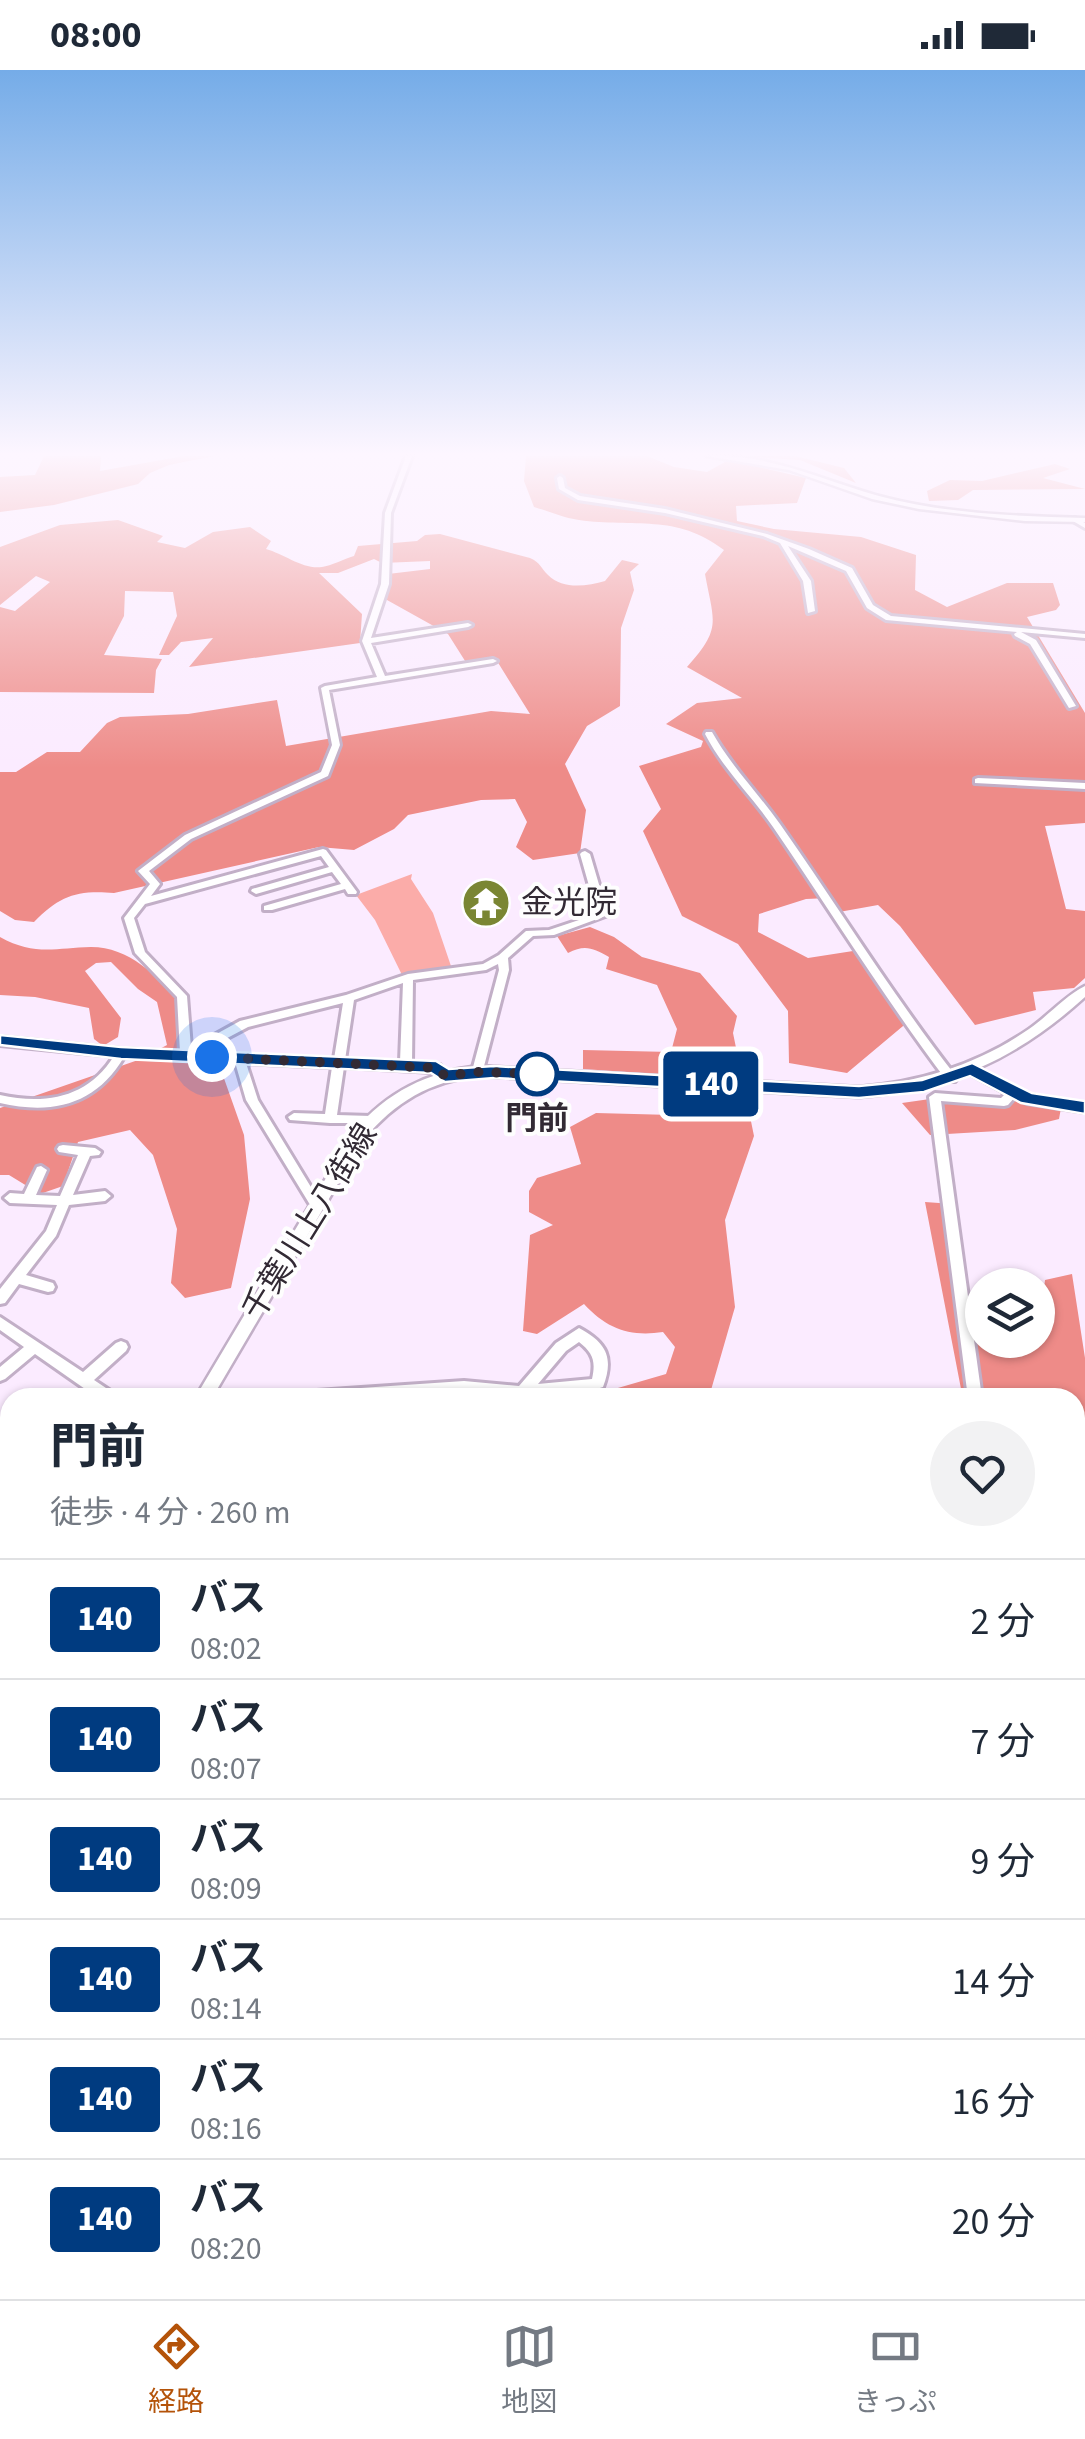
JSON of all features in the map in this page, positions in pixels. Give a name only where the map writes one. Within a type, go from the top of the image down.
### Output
[{"type":"main road","name":"千葉川上八街線","points":[[209,1388],[370,1120],[399,1096],[445,1076],[478,1072],[859,1092],[909,1088],[972,1069],[1084,992]]},
{"type":"street","points":[[382,679],[366,642],[385,584],[386,560]]},
{"type":"street","points":[[795,560],[808,581],[811,610]]},
{"type":"street","points":[[825,560],[849,570],[870,606],[888,618],[1085,636]]},
{"type":"street","points":[[366,642],[468,624]]},
{"type":"street","points":[[1012,629],[1033,642],[1072,706]]},
{"type":"street","points":[[186,1056],[182,996],[140,953],[129,918],[155,884],[143,871],[202,830],[325,774],[336,745],[325,688],[493,662]]},
{"type":"street","points":[[709,734],[720,758],[770,816],[906,1020],[951,1078]]},
{"type":"street","points":[[978,781],[1085,786]]},
{"type":"street","points":[[141,902],[323,852],[349,888],[269,910],[244,874]]},
{"type":"street","points":[[478,1072],[503,963],[530,933],[550,933],[601,918],[584,854]]},
{"type":"street","points":[[256,891],[334,868]]},
{"type":"street","points":[[186,1056],[244,1024],[349,998],[408,977],[503,963]]},
{"type":"street","points":[[406,1066],[408,977]]},
{"type":"street","points":[[330,1119],[342,1062],[349,998]]},
{"type":"street","points":[[0,1041],[121,1053],[436,1068],[445,1076]]},
{"type":"street","points":[[0,1099],[31,1106],[70,1100],[96,1087],[121,1053]]},
{"type":"street","points":[[239,1058],[252,1100],[316,1205]]},
{"type":"street","points":[[972,1069],[1012,1093],[1085,1108]]},
{"type":"street","points":[[974,1388],[935,1097],[1004,1102],[1012,1093]]},
{"type":"street","points":[[294,1118],[370,1120]]},
{"type":"street","points":[[0,1299],[17,1278],[26,1254],[50,1233],[91,1151],[63,1149]]},
{"type":"street","points":[[28,1199],[42,1170]]},
{"type":"street","points":[[10,1198],[66,1200],[105,1196]]},
{"type":"street","points":[[17,1278],[48,1287]]},
{"type":"street","points":[[0,1323],[97,1388]]},
{"type":"street","points":[[526,1388],[579,1334],[598,1349],[602,1366],[598,1384],[549,1388]]},
{"type":"street","points":[[0,1375],[35,1346]]},
{"type":"street","points":[[85,1379],[122,1347]]},
{"type":"shaded area","points":[[0,560],[292,560],[315,567],[343,560],[371,560],[338,573],[319,573],[362,614],[360,643],[189,667],[213,638],[181,642],[169,655],[159,655],[177,616],[173,592],[125,591],[124,616],[104,655],[162,659],[156,670],[154,693],[0,692],[0,607],[15,611],[50,582],[36,576],[0,605]]},
{"type":"shaded area","points":[[376,560],[533,560],[554,580],[568,585],[605,581],[622,560],[639,564],[630,572],[634,590],[621,628],[620,706],[587,726],[565,764],[586,810],[580,853],[533,860],[516,847],[527,822],[515,799],[481,800],[408,815],[394,829],[354,850],[319,847],[114,893],[79,894],[52,906],[34,922],[15,920],[0,911],[0,772],[16,772],[47,752],[80,752],[107,723],[120,717],[188,714],[277,700],[286,746],[491,711],[530,714],[497,661],[467,664],[448,634],[387,600],[388,574],[430,569],[430,561]]},
{"type":"shaded area","points":[[716,560],[916,560],[915,590],[947,607],[1007,583],[1053,583],[1060,605],[1056,610],[1027,617],[1085,713],[1085,823],[1045,826],[1066,909],[1085,911],[1085,978],[1074,988],[1033,992],[1036,1010],[975,1025],[900,926],[878,905],[839,912],[828,898],[806,899],[759,914],[758,932],[808,958],[853,951],[909,1021],[847,1073],[789,1063],[788,1011],[738,944],[682,916],[643,831],[661,809],[639,766],[701,747],[703,741],[666,724],[697,703],[742,698],[687,667],[706,643],[712,624],[705,574]]},
{"type":"shaded area","points":[[412,874],[411,879],[433,913],[452,969],[403,977],[375,920],[356,895]]},
{"type":"shaded area","points":[[590,927],[614,937],[642,957],[700,973],[737,1016],[733,1033],[754,1136],[725,1220],[735,1307],[712,1388],[618,1388],[666,1374],[675,1347],[663,1332],[620,1329],[601,1320],[584,1304],[537,1334],[523,1331],[530,1235],[553,1225],[529,1212],[529,1191],[537,1178],[581,1164],[570,1127],[596,1113],[672,1115],[671,1075],[583,1069],[583,1050],[671,1052],[677,1029],[657,985],[606,969],[609,957],[593,949],[568,953],[557,936]]},
{"type":"shaded area","points":[[0,937],[34,949],[91,947],[118,952],[152,973],[180,1003],[179,1044],[199,1048],[220,1067],[244,1135],[250,1199],[231,1288],[185,1298],[171,1283],[177,1229],[153,1155],[130,1130],[78,1142],[63,1186],[40,1194],[9,1175],[0,1175],[0,1108],[141,1059],[167,1045],[157,1002],[111,962],[96,963],[85,971],[121,1018],[118,1037],[103,1046],[94,1039],[89,1008],[35,997],[0,995]]},
{"type":"shaded area","points":[[965,1094],[1046,1099],[1061,1108],[1059,1119],[1015,1130],[930,1135],[902,1103]]},
{"type":"shaded area","points":[[925,1202],[953,1204],[965,1268],[965,1358],[1055,1358],[1055,1278],[1072,1274],[1085,1358],[1085,1388],[961,1388]]},
{"type":"bus line","name":"140","points":[[0,1041],[121,1053],[436,1068],[445,1076],[494,1072],[859,1092],[924,1086],[972,1069],[1028,1099],[1085,1108]]},
{"type":"place","name":"金光院","points":[[486,903]]},
{"type":"place","name":"門前","points":[[537,1074]]},
{"type":"route","points":[[212,1057],[436,1068],[445,1076],[478,1072],[537,1074]]}]
